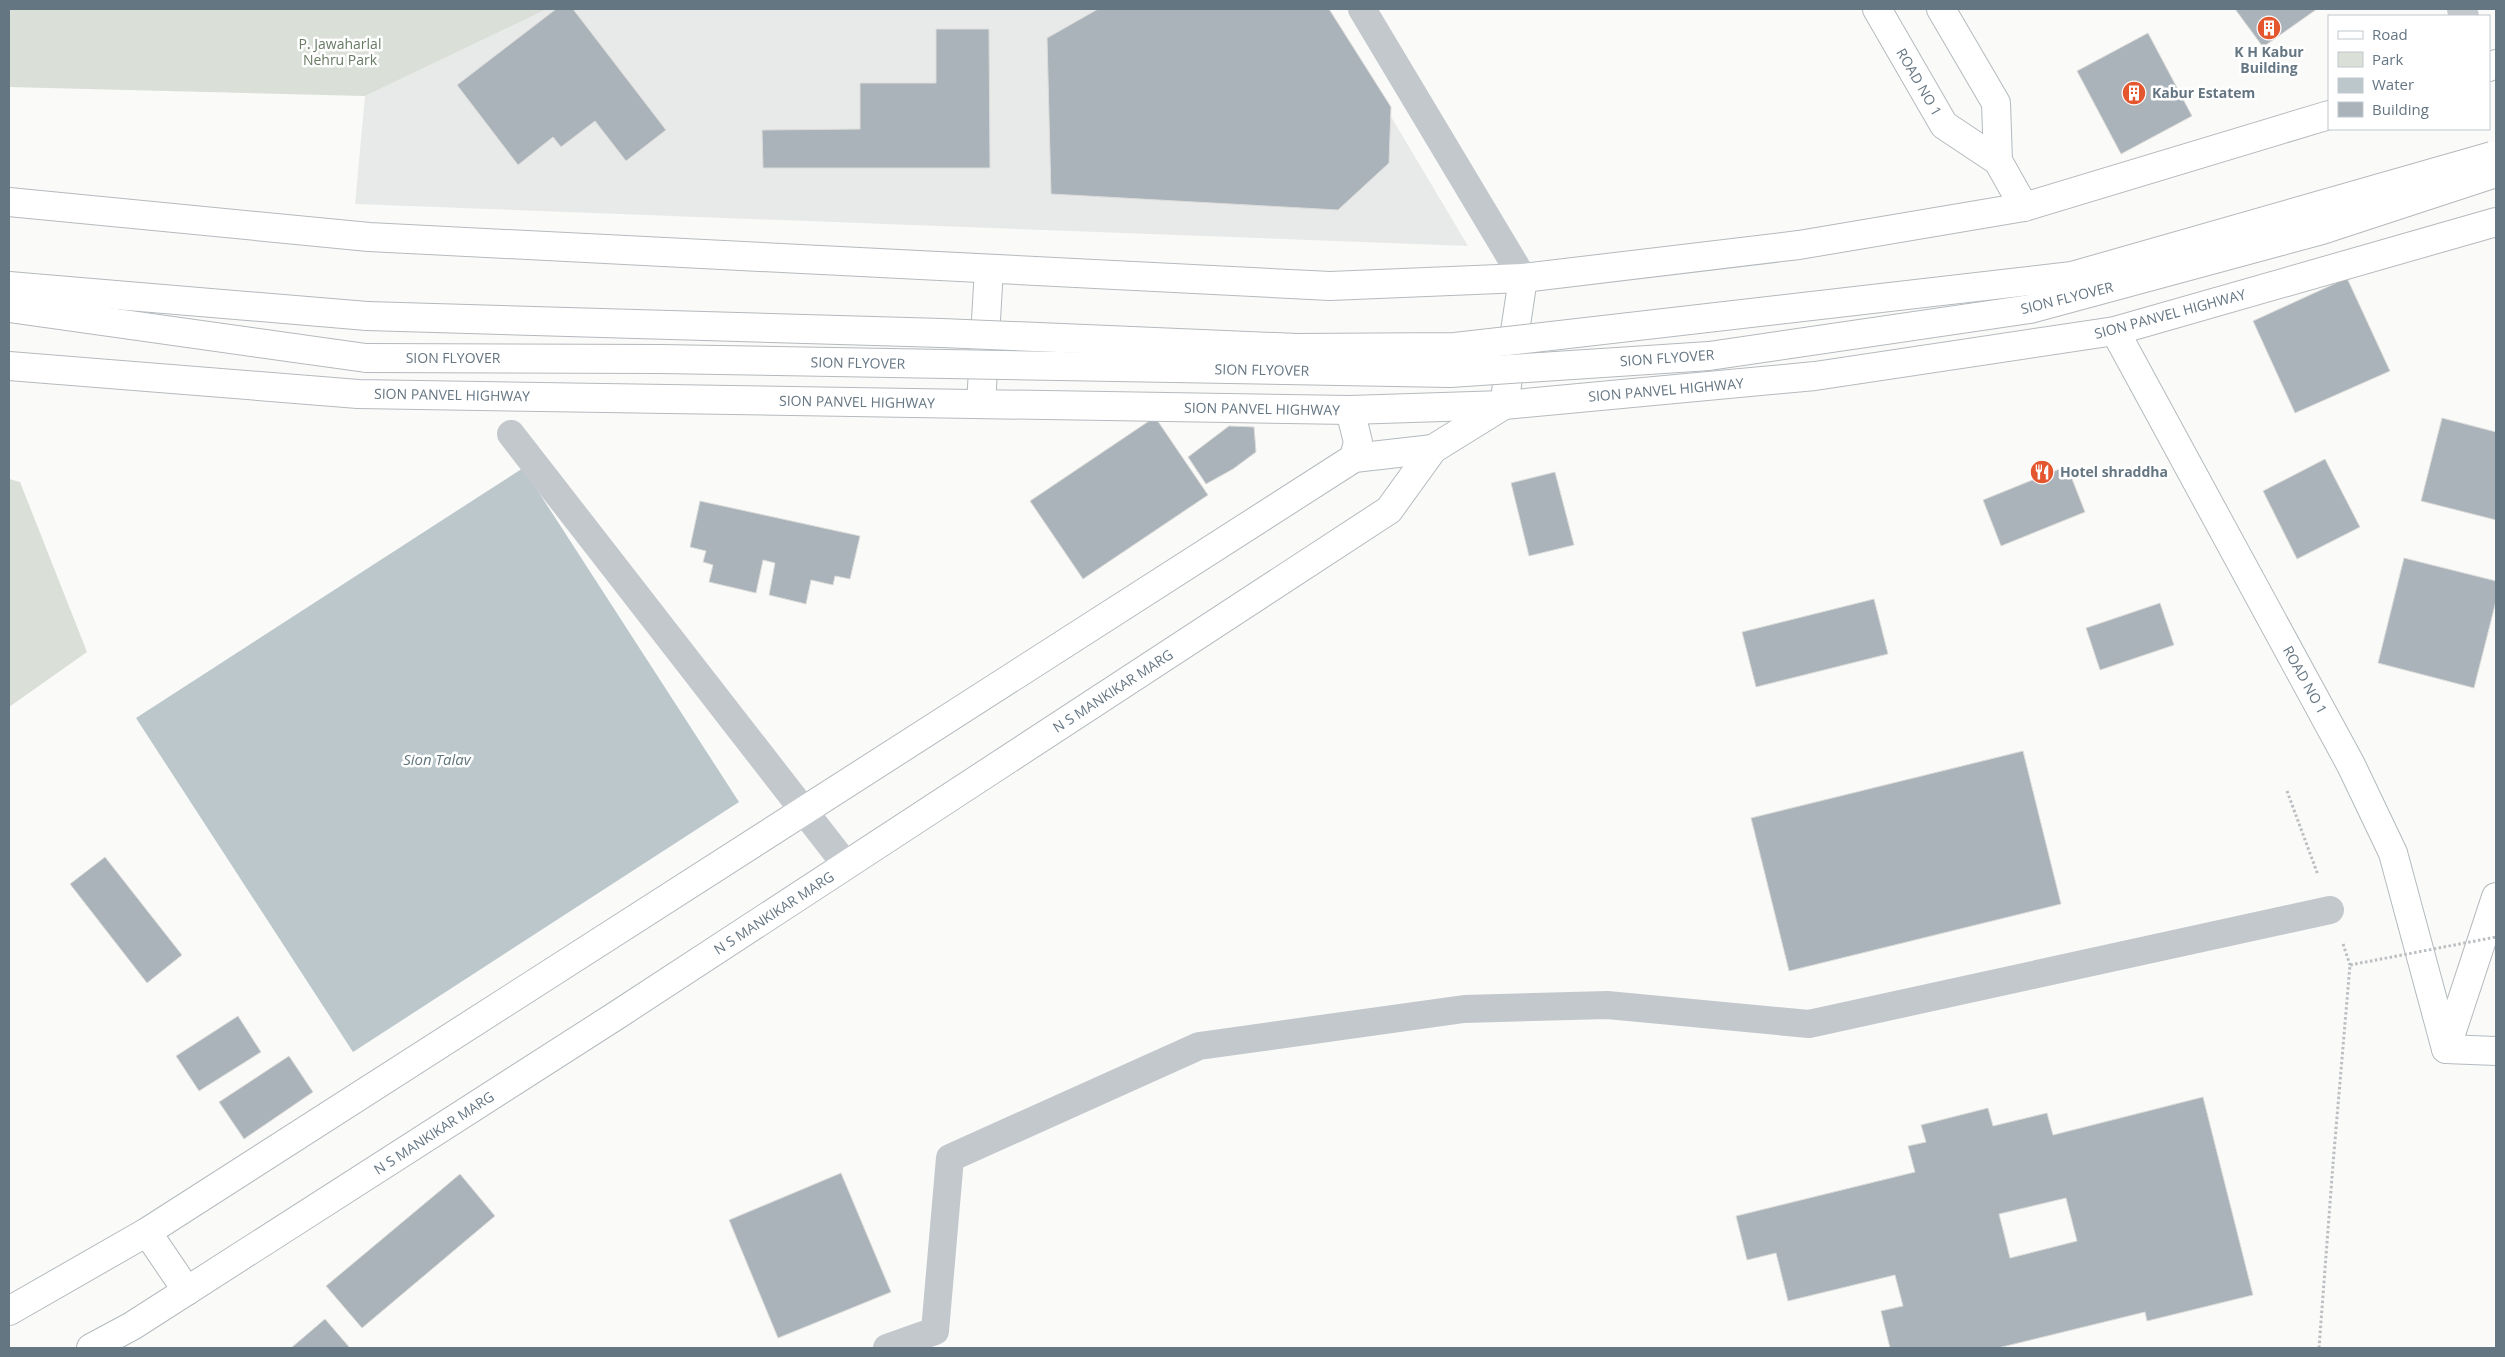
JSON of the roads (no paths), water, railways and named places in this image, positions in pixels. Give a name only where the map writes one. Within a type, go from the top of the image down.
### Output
[{"type":"main road","name":"ROAD NO 1","points":[[1877,9],[1944,125],[1998,161],[2024,207]]},
{"type":"main road","name":"ROAD NO 1","points":[[1941,9],[1996,103],[1998,161]]},
{"type":"main road","points":[[9,202],[370,238],[1330,286],[1523,278],[1799,246],[2024,207],[2328,115]]},
{"type":"main road","name":"SION FLYOVER","points":[[9,286],[367,316],[942,333],[1297,348],[1455,347],[2072,276],[2496,155]]},
{"type":"main road","name":"SION FLYOVER","points":[[9,308],[366,358],[670,359],[1450,373],[1708,356],[2030,309],[2322,230],[2496,173]]},
{"type":"main road","name":"SION PANVEL HIGHWAY","points":[[9,366],[358,394],[1350,410],[1504,405],[1815,376],[2115,331],[2496,222]]},
{"type":"main road","points":[[981,404],[989,269]]},
{"type":"main road","points":[[1504,405],[1523,278]]},
{"type":"main road","name":"ROAD NO 1","points":[[2115,331],[2351,765],[2394,853],[2446,1049]]},
{"type":"main road","name":"N S MANKIKAR MARG","points":[[91,1348],[132,1326],[187,1291],[846,865],[1389,510],[1433,449],[1504,405]]},
{"type":"main road","points":[[1350,410],[1358,442],[1354,458]]},
{"type":"main road","name":"N S MANKIKAR MARG","points":[[9,1311],[148,1232],[1354,458],[1433,449]]},
{"type":"main road","points":[[2496,897],[2446,1049],[2496,1050]]},
{"type":"main road","points":[[148,1232],[187,1291]]},
{"type":"street","points":[[1362,9],[1523,278]]},
{"type":"street","points":[[511,434],[846,865]]},
{"type":"street","points":[[887,1348],[935,1331],[950,1158],[1199,1046],[1464,1008],[1607,1005],[1809,1024],[2330,910]]},
{"type":"water","name":"Sion Talav","points":[[523,468],[739,802],[353,1052],[136,718]]},
{"type":"place","name":"K H Kabur Building","points":[[2269,28]]},
{"type":"place","name":"Kabur Estatem","points":[[2134,93]]},
{"type":"place","name":"Hotel shraddha","points":[[2042,472]]},
{"type":"park label","name":"P. Jawaharlal Nehru Park","points":[[340,52]]}]
